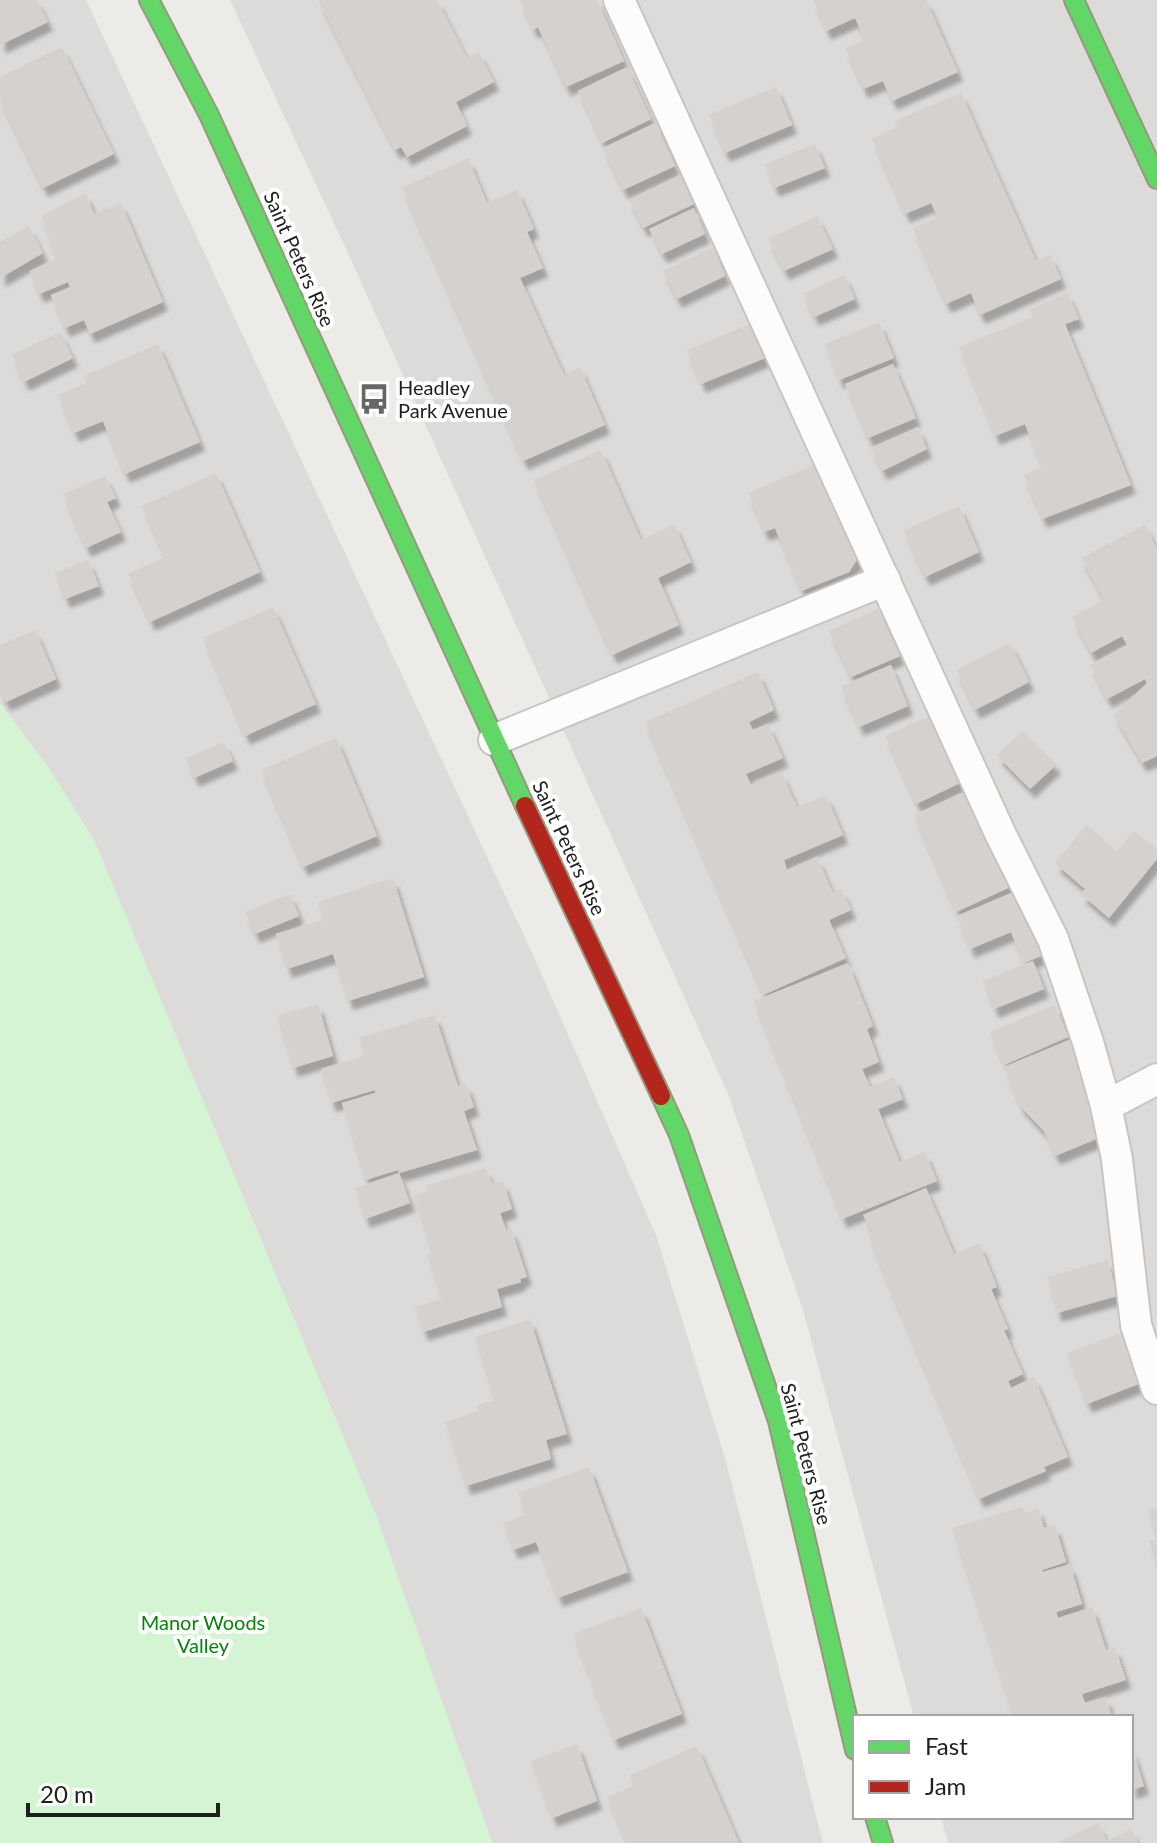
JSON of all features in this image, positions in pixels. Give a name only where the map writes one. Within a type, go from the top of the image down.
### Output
[{"type":"street","name":"Saint Peters Rise","points":[[149,0],[209,115],[494,740],[679,1135],[778,1421],[853,1741]]},
{"type":"street","points":[[1074,0],[1157,179]]},
{"type":"street","points":[[876,1819],[883,1843]]},
{"type":"lane","points":[[619,0],[1000,833],[1053,939],[1106,1106],[1117,1159],[1136,1325],[1157,1389]]},
{"type":"lane","points":[[494,740],[885,580]]},
{"type":"lane","points":[[1106,1106],[1157,1079]]},
{"type":"shaded area","points":[[0,0],[86,0],[534,957],[656,1235],[726,1461],[823,1843],[492,1843],[377,1518],[94,840],[48,767],[0,703]]},
{"type":"shaded area","points":[[230,0],[1157,0],[1157,1843],[948,1843],[942,1819],[1133,1819],[1133,1715],[913,1715],[802,1307],[728,1094],[346,249]]},
{"type":"green space","name":"Manor Woods Valley","points":[[0,703],[48,767],[94,840],[377,1518],[492,1843],[0,1843]]},
{"type":"building","points":[[0,0],[37,0],[48,22],[0,45]]},
{"type":"building","points":[[318,0],[437,0],[467,58],[479,52],[494,82],[456,102],[467,126],[407,157],[401,147],[395,150]]},
{"type":"building","points":[[520,0],[597,0],[624,61],[566,87],[538,27],[533,30]]},
{"type":"building","points":[[813,0],[926,0],[958,72],[892,101],[883,81],[863,89],[845,48],[865,40],[855,18],[826,31]]},
{"type":"building","points":[[62,47],[114,154],[43,188],[0,99],[0,77]]},
{"type":"building","points":[[627,67],[651,119],[602,143],[578,91]]},
{"type":"building","points":[[776,87],[792,125],[725,153],[709,115]]},
{"type":"building","points":[[961,93],[1036,261],[1050,255],[1061,279],[980,315],[971,293],[946,304],[913,228],[938,218],[931,203],[905,214],[872,139],[897,127],[895,121]]},
{"type":"building","points":[[655,123],[675,166],[623,190],[603,148]]},
{"type":"building","points":[[815,144],[825,168],[774,188],[765,164]]},
{"type":"building","points":[[468,158],[487,203],[517,190],[534,229],[527,232],[543,268],[520,278],[564,375],[580,367],[605,425],[523,461],[402,188]]},
{"type":"building","points":[[683,174],[696,203],[643,228],[629,200]]},
{"type":"building","points":[[86,193],[94,214],[121,203],[163,302],[90,334],[84,320],[65,328],[51,295],[70,287],[68,282],[39,294],[30,271],[57,259],[41,216]]},
{"type":"building","points":[[694,208],[705,234],[662,254],[649,229]]},
{"type":"building","points":[[817,216],[833,249],[784,271],[768,239]]},
{"type":"building","points":[[29,226],[43,253],[0,278],[0,242]]},
{"type":"building","points":[[713,247],[725,276],[677,299],[663,271]]},
{"type":"building","points":[[844,275],[855,299],[814,317],[803,294]]},
{"type":"building","points":[[1067,293],[1079,319],[1065,324],[1131,485],[1042,519],[1024,475],[1042,467],[1025,424],[995,436],[959,347],[1033,317],[1030,309]]},
{"type":"building","points":[[879,322],[894,358],[839,380],[825,344]]},
{"type":"building","points":[[750,324],[765,358],[701,384],[687,350]]},
{"type":"building","points":[[60,332],[73,358],[24,382],[12,355]]},
{"type":"building","points":[[158,344],[200,442],[125,474],[103,421],[74,433],[58,395],[87,383],[84,376]]},
{"type":"building","points":[[893,364],[916,418],[868,438],[845,384]]},
{"type":"building","points":[[918,427],[927,449],[882,471],[871,448]]},
{"type":"building","points":[[601,450],[641,540],[674,524],[691,562],[658,578],[679,625],[612,655],[534,480]]},
{"type":"building","points":[[823,461],[862,552],[849,572],[801,591],[775,528],[764,532],[748,493]]},
{"type":"building","points":[[216,473],[260,572],[150,622],[128,574],[165,557],[142,506]]},
{"type":"building","points":[[105,476],[116,498],[107,502],[121,532],[86,548],[63,494]]},
{"type":"building","points":[[959,506],[979,552],[925,577],[904,530]]},
{"type":"building","points":[[1145,525],[1157,549],[1157,756],[1142,763],[1114,715],[1147,683],[1145,679],[1107,699],[1090,665],[1127,645],[1122,636],[1091,653],[1072,617],[1104,600],[1081,558]]},
{"type":"building","points":[[88,560],[99,586],[65,599],[55,573]]},
{"type":"building","points":[[273,607],[316,704],[245,736],[203,638]]},
{"type":"building","points":[[878,609],[900,656],[851,677],[829,631]]},
{"type":"building","points":[[35,630],[56,679],[6,702],[0,693],[0,645]]},
{"type":"building","points":[[1010,643],[1029,682],[975,710],[956,670]]},
{"type":"building","points":[[891,665],[908,706],[859,727],[841,686]]},
{"type":"building","points":[[758,672],[774,710],[749,722],[753,730],[768,724],[783,758],[746,774],[751,785],[781,772],[797,807],[826,795],[843,835],[784,860],[787,870],[817,857],[833,893],[841,889],[851,910],[829,920],[846,958],[763,995],[645,722]]},
{"type":"building","points":[[929,716],[960,783],[916,804],[885,736]]},
{"type":"building","points":[[1023,731],[1056,765],[1030,789],[997,755]]},
{"type":"building","points":[[336,738],[377,836],[303,867],[261,770]]},
{"type":"building","points":[[224,742],[233,761],[194,778],[186,758]]},
{"type":"building","points":[[966,791],[1010,887],[956,912],[914,815]]},
{"type":"building","points":[[1087,825],[1117,851],[1134,831],[1157,849],[1157,859],[1109,918],[1081,894],[1085,889],[1055,863]]},
{"type":"building","points":[[393,878],[424,977],[348,1001],[333,954],[287,969],[276,934],[323,920],[318,902]]},
{"type":"building","points":[[1016,891],[1043,955],[1024,963],[1011,932],[970,949],[957,916]]},
{"type":"building","points":[[290,894],[299,916],[255,934],[245,912]]},
{"type":"building","points":[[1033,961],[1044,989],[994,1009],[983,981]]},
{"type":"building","points":[[848,963],[873,1026],[867,1029],[879,1062],[862,1069],[870,1087],[894,1077],[903,1099],[878,1109],[900,1162],[925,1152],[937,1181],[842,1219],[754,1001]]},
{"type":"building","points":[[318,1004],[333,1056],[293,1068],[277,1016]]},
{"type":"building","points":[[1055,1005],[1068,1037],[1004,1065],[990,1032]]},
{"type":"building","points":[[435,1015],[458,1086],[466,1083],[474,1107],[464,1111],[477,1150],[399,1173],[398,1170],[365,1180],[342,1103],[375,1093],[375,1090],[331,1103],[321,1069],[364,1056],[359,1038]]},
{"type":"building","points":[[1074,1038],[1102,1107],[1091,1112],[1101,1137],[1055,1156],[1044,1131],[1020,1106],[1004,1067]]},
{"type":"building","points":[[485,1168],[492,1184],[503,1181],[512,1209],[500,1213],[506,1230],[511,1228],[527,1277],[520,1279],[521,1282],[497,1289],[502,1307],[423,1332],[415,1307],[442,1299],[427,1255],[432,1253],[414,1195],[428,1191],[426,1186]]},
{"type":"building","points":[[399,1173],[410,1203],[365,1219],[355,1188]]},
{"type":"building","points":[[926,1188],[954,1254],[979,1243],[997,1287],[991,1289],[1008,1329],[1004,1330],[1023,1374],[1008,1381],[1011,1388],[1034,1377],[1068,1457],[1044,1467],[1046,1471],[979,1499],[887,1281],[868,1234],[872,1232],[863,1215]]},
{"type":"building","points":[[1108,1260],[1117,1296],[1057,1313],[1047,1277]]},
{"type":"building","points":[[530,1319],[567,1434],[546,1440],[551,1459],[466,1486],[445,1422],[478,1411],[476,1406],[495,1400],[475,1337]]},
{"type":"building","points":[[1121,1333],[1141,1383],[1087,1404],[1067,1353]]},
{"type":"building","points":[[589,1467],[628,1572],[558,1598],[536,1542],[513,1550],[503,1523],[527,1514],[518,1493]]},
{"type":"building","points":[[1022,1507],[1024,1513],[1038,1508],[1044,1528],[1055,1525],[1066,1562],[1042,1570],[1070,1564],[1082,1604],[1056,1612],[1058,1618],[1092,1607],[1106,1650],[1115,1647],[1126,1680],[1082,1694],[1085,1703],[1106,1697],[1111,1715],[1012,1715],[952,1528]]},
{"type":"building","points":[[1157,1507],[1157,1537],[1156,1538],[1148,1510]]},
{"type":"building","points":[[1157,1539],[1157,1563],[1156,1564],[1149,1541]]},
{"type":"building","points":[[641,1608],[682,1714],[614,1740],[573,1634]]},
{"type":"building","points":[[577,1744],[597,1801],[552,1818],[531,1761]]},
{"type":"building","points":[[697,1746],[739,1843],[627,1843],[607,1797],[634,1786],[630,1775]]},
{"type":"building","points":[[1133,1752],[1144,1786],[1133,1789]]},
{"type":"building","points":[[1098,1823],[1107,1841],[1131,1829],[1138,1843],[1056,1843]]},
{"type":"traffic: fast","points":[[149,0],[209,115],[525,806]]},
{"type":"traffic: fast","points":[[1074,0],[1157,179]]},
{"type":"traffic: fast","points":[[661,1096],[679,1135],[778,1421],[853,1741]]},
{"type":"traffic: fast","points":[[876,1819],[883,1843]]},
{"type":"traffic: jam","points":[[525,806],[661,1096]]},
{"type":"place","name":"Headley Park Avenue","points":[[374,399]]}]
